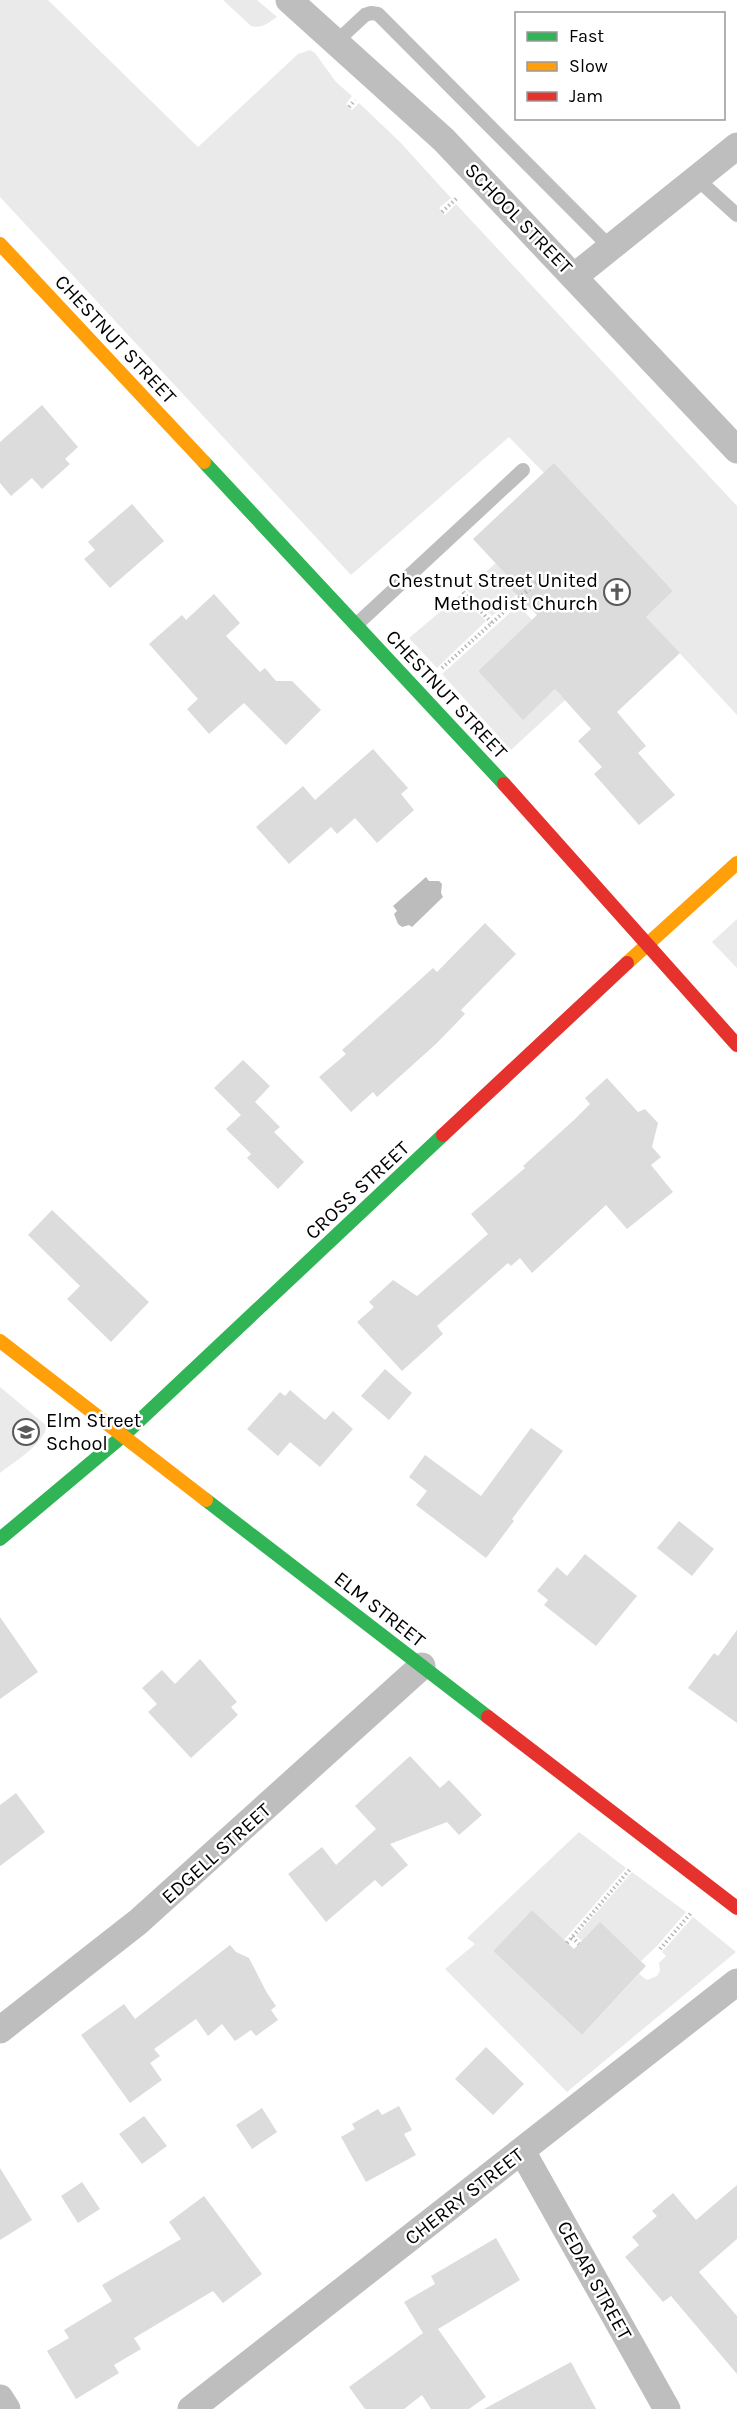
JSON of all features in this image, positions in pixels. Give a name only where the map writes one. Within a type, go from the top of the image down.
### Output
[{"type":"street","name":"SCHOOL STREET","points":[[289,0],[444,140],[737,450]]},
{"type":"street","points":[[574,276],[737,146]]},
{"type":"street","name":"CHESTNUT STREET","points":[[0,244],[465,741],[737,1045]]},
{"type":"street","name":"CROSS STREET","points":[[0,1539],[124,1435],[647,944],[737,863]]},
{"type":"street","name":"ELM STREET","points":[[0,1341],[737,1908]]},
{"type":"street","name":"EDGELL STREET","points":[[0,2030],[138,1922],[422,1666]]},
{"type":"street","name":"CHERRY STREET","points":[[191,2409],[737,1982]]},
{"type":"street","name":"CEDAR STREET","points":[[522,2151],[667,2409]]},
{"type":"street","points":[[0,2398],[7,2409]]},
{"type":"lane","points":[[336,42],[365,15],[378,14],[611,248]]},
{"type":"lane","points":[[696,178],[737,215]]},
{"type":"lane","points":[[357,625],[523,470]]},
{"type":"path","points":[[442,212],[457,198]]},
{"type":"path","points":[[437,673],[537,582]]},
{"type":"path","points":[[463,592],[492,623]]},
{"type":"path","points":[[567,1943],[632,1867]]},
{"type":"path","points":[[660,1949],[692,1912]]},
{"type":"path","points":[[572,1937],[579,1944]]},
{"type":"shaded area","points":[[0,0],[48,0],[198,147],[298,54],[310,50],[315,53],[336,82],[352,96],[346,104],[352,110],[359,103],[400,142],[451,198],[439,208],[445,215],[456,204],[737,506],[737,715],[646,617],[673,591],[554,464],[544,473],[509,437],[351,575],[0,197]]},
{"type":"shaded area","points":[[223,0],[257,0],[277,17],[262,26],[251,26]]},
{"type":"shaded area","points":[[496,563],[514,583],[510,587],[535,579],[492,616],[466,589]]},
{"type":"shaded area","points":[[532,593],[536,598],[523,610],[532,620],[478,671],[523,719],[555,689],[561,696],[602,666],[511,750],[442,674]]},
{"type":"shaded area","points":[[460,595],[486,621],[437,668],[409,638]]},
{"type":"shaded area","points":[[426,877],[429,881],[439,881],[442,884],[443,897],[412,927],[409,925],[402,927],[398,924],[394,914],[397,911],[393,906]]},
{"type":"shaded area","points":[[737,919],[737,968],[712,942]]},
{"type":"shaded area","name":"Elm Street School","points":[[0,1387],[47,1426],[34,1446],[0,1473]]},
{"type":"shaded area","points":[[579,1832],[626,1868],[564,1940],[532,1910],[493,1951],[582,2035],[639,1974],[647,1980],[657,1976],[660,1970],[659,1963],[666,1956],[662,1952],[693,1917],[736,1952],[567,2092],[445,1969],[475,1944],[467,1938]]},
{"type":"shaded area","points":[[632,1872],[686,1912],[641,1961],[600,1923],[582,1941],[576,1936]]},
{"type":"building","points":[[42,405],[78,447],[65,459],[70,464],[42,489],[32,478],[11,496],[0,483],[0,442]]},
{"type":"building","name":"Chestnut Street United Methodist Church","points":[[554,463],[673,591],[646,617],[680,653],[617,712],[646,746],[638,753],[675,795],[639,825],[594,774],[602,767],[578,741],[591,729],[555,689],[523,720],[478,671],[537,615],[509,587],[514,583],[473,539]]},
{"type":"building","points":[[132,504],[164,541],[110,588],[84,559],[95,550],[88,542]]},
{"type":"building","points":[[214,594],[240,623],[226,636],[260,672],[265,668],[276,681],[292,681],[321,710],[286,745],[244,703],[209,734],[187,709],[198,699],[149,644],[182,615],[186,620]]},
{"type":"building","points":[[373,749],[408,788],[401,794],[414,810],[377,843],[355,818],[337,834],[331,827],[289,864],[256,827],[303,786],[315,800]]},
{"type":"building","points":[[485,923],[516,954],[461,1010],[465,1014],[437,1043],[377,1097],[373,1092],[351,1112],[319,1077],[346,1054],[342,1050],[433,968],[437,972]]},
{"type":"building","points":[[243,1060],[270,1086],[255,1102],[280,1127],[274,1132],[304,1162],[278,1189],[247,1158],[251,1154],[226,1129],[241,1115],[214,1088]]},
{"type":"building","points":[[607,1078],[638,1112],[645,1109],[658,1123],[652,1147],[661,1157],[651,1165],[673,1192],[627,1229],[606,1205],[532,1273],[520,1258],[511,1266],[508,1263],[437,1326],[443,1334],[402,1371],[357,1322],[374,1307],[369,1302],[393,1280],[417,1296],[488,1234],[471,1214],[525,1168],[523,1166],[590,1104],[585,1098]]},
{"type":"building","points":[[52,1210],[149,1302],[111,1342],[67,1299],[80,1286],[28,1235]]},
{"type":"building","points":[[385,1369],[412,1393],[389,1420],[361,1396]]},
{"type":"building","points":[[290,1390],[325,1420],[333,1411],[353,1429],[320,1467],[290,1442],[278,1456],[247,1429],[280,1392],[285,1396]]},
{"type":"building","points":[[531,1428],[563,1451],[486,1558],[416,1505],[427,1491],[409,1477],[425,1455],[481,1496]]},
{"type":"building","points":[[679,1521],[714,1549],[692,1576],[657,1548]]},
{"type":"building","points":[[585,1554],[637,1596],[596,1646],[544,1605],[548,1600],[537,1591],[557,1567],[567,1576]]},
{"type":"building","points":[[0,1617],[38,1672],[0,1699]]},
{"type":"building","points":[[737,1630],[737,1723],[688,1688],[714,1653],[718,1656]]},
{"type":"building","points":[[200,1659],[237,1702],[231,1707],[238,1715],[191,1758],[148,1712],[157,1704],[142,1688],[162,1670],[175,1684]]},
{"type":"building","points":[[410,1756],[440,1788],[449,1780],[482,1815],[459,1835],[447,1822],[390,1844],[408,1865],[382,1887],[375,1880],[326,1922],[288,1874],[322,1847],[336,1865],[376,1829],[355,1806]]},
{"type":"building","points":[[16,1793],[45,1832],[0,1866],[0,1805]]},
{"type":"building","points":[[532,1910],[574,1949],[600,1922],[646,1966],[582,2035],[493,1951]]},
{"type":"building","points":[[230,1945],[236,1952],[249,1958],[276,2006],[271,2010],[278,2020],[256,2036],[251,2030],[235,2041],[222,2024],[208,2036],[196,2019],[154,2049],[160,2056],[150,2063],[162,2080],[130,2103],[81,2035],[124,2004],[135,2019]]},
{"type":"building","points":[[486,2047],[524,2084],[493,2115],[455,2079]]},
{"type":"building","points":[[399,2106],[412,2130],[404,2134],[416,2155],[366,2182],[341,2137],[355,2129],[352,2124],[378,2109],[382,2115]]},
{"type":"building","points":[[262,2108],[277,2132],[252,2149],[236,2125]]},
{"type":"building","points":[[144,2116],[167,2146],[142,2164],[119,2134]]},
{"type":"building","points":[[0,2168],[32,2220],[0,2240]]},
{"type":"building","points":[[82,2182],[100,2209],[78,2223],[61,2196]]},
{"type":"building","points":[[737,2185],[737,2239],[699,2272],[737,2316],[737,2374],[671,2296],[663,2302],[625,2257],[639,2245],[632,2237],[657,2216],[652,2211],[673,2193],[696,2220]]},
{"type":"building","points":[[204,2196],[262,2274],[223,2303],[213,2291],[134,2338],[141,2349],[114,2365],[119,2373],[76,2399],[47,2351],[69,2338],[64,2330],[112,2301],[102,2285],[181,2239],[169,2222]]},
{"type":"building","points":[[496,2238],[520,2280],[438,2329],[486,2397],[469,2409],[431,2409],[422,2395],[404,2409],[365,2409],[349,2387],[423,2333],[404,2302],[435,2284],[431,2276]]},
{"type":"building","points":[[571,2362],[596,2409],[484,2409]]},
{"type":"traffic: fast","points":[[204,462],[504,784]]},
{"type":"traffic: fast","points":[[0,1539],[124,1435],[443,1135]]},
{"type":"traffic: fast","points":[[206,1500],[488,1717]]},
{"type":"traffic: slow","points":[[0,244],[204,462]]},
{"type":"traffic: slow","points":[[627,963],[737,863]]},
{"type":"traffic: slow","points":[[0,1341],[206,1500]]},
{"type":"traffic: jam","points":[[504,784],[737,1045]]},
{"type":"traffic: jam","points":[[443,1135],[627,963]]},
{"type":"traffic: jam","points":[[488,1717],[737,1908]]},
{"type":"place","name":"Chestnut Street United Methodist Church","points":[[617,592]]},
{"type":"place","name":"Elm Street School","points":[[26,1432]]}]
